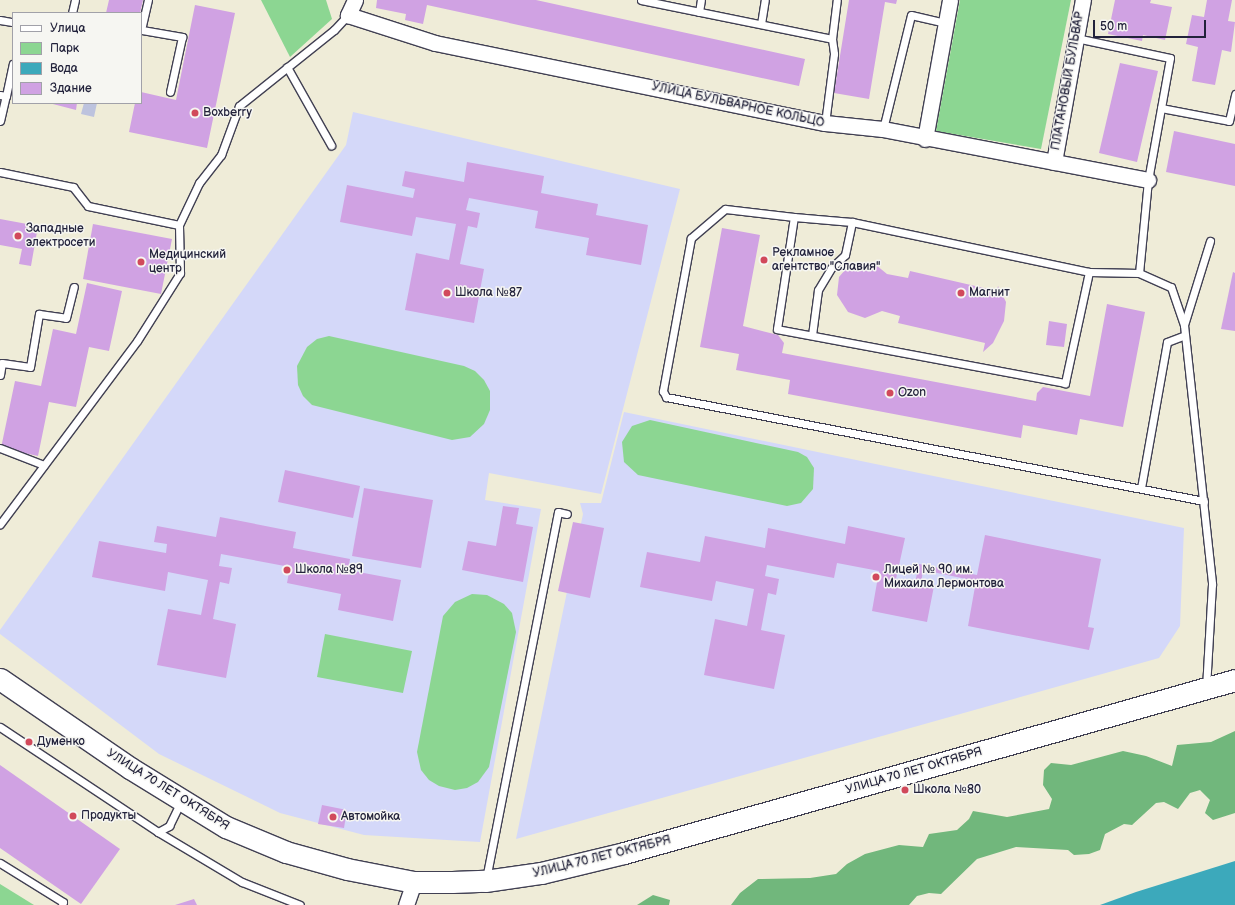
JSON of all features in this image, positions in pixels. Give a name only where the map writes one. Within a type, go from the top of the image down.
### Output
[{"type":"main road","name":"УЛИЦА 70 ЛЕТ ОКТЯБРЯ","points":[[0,678],[181,800],[226,827],[286,852],[347,869],[414,882],[485,881],[541,873],[624,853],[1235,680]]},
{"type":"street","points":[[348,15],[354,0]]},
{"type":"street","points":[[925,139],[950,0]]},
{"type":"street","name":"ПЛАТАНОВЫЙ БУЛЬВАР","points":[[1054,162],[1083,0]]},
{"type":"street","name":"УЛИЦА БУЛЬВАРНОЕ КОЛЬЦО","points":[[348,15],[435,42],[825,123],[883,129],[925,139],[1148,180]]},
{"type":"street","points":[[406,905],[414,882]]},
{"type":"lane","points":[[72,12],[75,0]]},
{"type":"lane","points":[[148,0],[142,30],[182,37],[170,92]]},
{"type":"lane","points":[[641,0],[832,39]]},
{"type":"lane","points":[[699,12],[701,0]]},
{"type":"lane","points":[[761,24],[765,0]]},
{"type":"lane","points":[[825,123],[834,54],[832,39],[838,0]]},
{"type":"lane","points":[[0,524],[137,341],[180,273],[179,225],[199,183],[221,155],[239,106],[334,30],[348,15]]},
{"type":"lane","points":[[883,129],[911,15],[946,23]]},
{"type":"lane","points":[[0,20],[11,22]]},
{"type":"lane","points":[[1076,38],[1170,58],[1148,180],[1139,273]]},
{"type":"lane","points":[[0,121],[3,95],[12,67]]},
{"type":"lane","points":[[287,67],[330,145]]},
{"type":"lane","points":[[1161,108],[1229,121],[1235,94]]},
{"type":"lane","points":[[0,172],[72,187],[88,206],[179,225]]},
{"type":"lane","points":[[1204,501],[666,397],[663,391],[691,238],[725,209],[852,222],[1090,272],[1139,273],[1171,287],[1184,325],[1204,501],[1212,584],[1206,689]]},
{"type":"lane","points":[[794,217],[777,329],[1065,383],[1090,272]]},
{"type":"lane","points":[[812,335],[818,290],[831,268],[845,255],[852,222]]},
{"type":"lane","points":[[1184,325],[1210,241]]},
{"type":"lane","points":[[0,375],[2,363],[30,367],[39,314],[66,318],[74,287]]},
{"type":"lane","points":[[1141,488],[1167,342],[1185,336]]},
{"type":"lane","points":[[0,448],[44,465]]},
{"type":"lane","points":[[485,881],[558,512],[568,514]]},
{"type":"lane","points":[[0,727],[158,832],[242,882],[300,905]]},
{"type":"lane","points":[[158,832],[169,826],[181,800]]},
{"type":"lane","points":[[0,863],[63,902],[62,905]]},
{"type":"shaded area","points":[[84,104],[97,104],[94,117],[81,114]]},
{"type":"shaded area","points":[[353,112],[680,189],[601,494],[489,473],[485,500],[541,509],[480,842],[364,835],[280,813],[159,754],[0,634],[0,630],[346,145]]},
{"type":"shaded area","name":"Лицей № 90 им. Михаила Лермонтова","points":[[624,412],[1184,528],[1180,626],[1159,658],[516,839],[583,514],[580,503],[601,503]]},
{"type":"green space","points":[[261,0],[326,0],[332,19],[290,57]]},
{"type":"green space","points":[[960,0],[1071,0],[1041,149],[936,131]]},
{"type":"green space","points":[[329,336],[464,366],[475,371],[484,380],[490,391],[490,410],[484,424],[470,437],[452,440],[312,405],[303,396],[298,385],[297,366],[307,347],[317,339]]},
{"type":"green space","points":[[650,420],[798,452],[807,457],[814,468],[813,489],[801,503],[787,506],[638,475],[624,462],[622,442],[632,426]]},
{"type":"green space","points":[[472,594],[487,595],[504,604],[512,613],[516,632],[489,767],[478,782],[467,788],[455,790],[439,786],[429,780],[421,770],[417,752],[443,616],[455,602]]},
{"type":"green space","points":[[325,634],[412,651],[403,693],[317,677]]},
{"type":"green space","points":[[1235,731],[1235,813],[1213,820],[1205,813],[1210,800],[1200,790],[1190,793],[1178,809],[1164,802],[1156,803],[1132,825],[1124,824],[1105,834],[1100,850],[1089,854],[1074,855],[1068,850],[1016,847],[977,859],[941,894],[929,893],[917,896],[909,905],[731,905],[740,893],[758,879],[810,878],[836,874],[847,864],[865,854],[899,845],[923,847],[929,834],[957,830],[969,819],[973,811],[1007,817],[1049,809],[1052,799],[1043,785],[1044,770],[1051,763],[1071,765],[1123,751],[1146,756],[1172,766],[1177,745],[1211,742]]},
{"type":"green space","points":[[0,884],[34,905],[0,905]]},
{"type":"green space","points":[[653,895],[670,900],[669,905],[637,905]]},
{"type":"water","points":[[1235,861],[1235,905],[1100,905],[1136,892]]},
{"type":"building","points":[[109,0],[143,0],[140,12],[106,12]]},
{"type":"building","points":[[377,0],[536,0],[805,59],[799,86],[427,5],[423,24],[405,20],[406,14],[376,8]]},
{"type":"building","points":[[849,0],[897,0],[896,4],[885,2],[869,99],[834,93]]},
{"type":"building","points":[[1115,0],[1151,0],[1150,3],[1172,7],[1165,40],[1143,35],[1142,41],[1108,34]]},
{"type":"building","points":[[1207,0],[1232,0],[1228,21],[1235,22],[1231,52],[1222,50],[1215,85],[1192,81],[1198,47],[1186,44],[1192,15],[1204,17]]},
{"type":"building","points":[[195,5],[235,13],[207,148],[129,132],[135,104],[142,104],[142,92],[176,100]]},
{"type":"building","points":[[1120,63],[1158,71],[1137,162],[1099,153]]},
{"type":"building","points":[[53,104],[77,104],[76,110]]},
{"type":"building","points":[[1174,131],[1235,144],[1235,186],[1166,172]]},
{"type":"building","points":[[467,162],[544,176],[541,193],[598,204],[596,215],[648,225],[641,265],[586,255],[589,238],[535,228],[538,211],[469,198],[466,210],[480,213],[477,228],[468,226],[460,264],[484,269],[474,323],[405,310],[416,253],[449,260],[456,224],[416,217],[412,236],[340,222],[347,185],[413,198],[415,189],[402,186],[405,171],[464,182]]},
{"type":"building","name":"Западные электросети","points":[[0,219],[38,226],[31,266],[19,264],[22,249],[0,245]]},
{"type":"building","name":"Медицинский центр","points":[[93,224],[172,239],[161,294],[83,279]]},
{"type":"building","points":[[722,228],[760,235],[743,326],[778,335],[784,343],[782,353],[1036,401],[1037,393],[1043,387],[1090,396],[1107,304],[1145,312],[1123,427],[1080,419],[1077,435],[1023,425],[1021,438],[788,394],[790,380],[736,370],[739,354],[700,347]]},
{"type":"building","points":[[864,262],[876,265],[887,274],[908,278],[910,271],[997,291],[998,286],[1006,302],[1004,321],[993,343],[983,352],[985,343],[898,323],[900,316],[882,311],[865,318],[848,312],[837,295],[839,277],[845,270]]},
{"type":"building","points":[[1233,272],[1235,273],[1235,331],[1221,329]]},
{"type":"building","points":[[87,283],[122,291],[109,351],[89,347],[76,407],[49,402],[38,456],[1,448],[15,381],[41,386],[53,329],[76,334]]},
{"type":"building","points":[[1049,321],[1067,324],[1064,347],[1046,345]]},
{"type":"building","points":[[285,470],[360,486],[353,518],[278,502]]},
{"type":"building","points":[[364,488],[433,500],[421,568],[352,556]]},
{"type":"building","points":[[503,506],[519,508],[516,524],[533,527],[523,582],[462,570],[468,541],[496,546]]},
{"type":"building","points":[[220,517],[296,532],[293,548],[350,559],[348,570],[401,580],[393,621],[338,610],[341,594],[287,583],[290,567],[221,554],[219,566],[232,568],[229,584],[220,582],[213,619],[236,624],[226,678],[157,665],[168,609],[201,615],[208,580],[168,572],[165,591],[92,577],[99,541],[166,553],[167,544],[154,542],[157,526],[216,537]]},
{"type":"building","points":[[573,522],[604,528],[590,598],[558,591]]},
{"type":"building","points":[[848,526],[905,538],[896,579],[915,583],[919,564],[977,575],[985,535],[1101,559],[1088,627],[1094,628],[1089,650],[968,626],[976,581],[923,570],[921,584],[934,586],[927,622],[872,611],[879,571],[837,563],[834,578],[767,565],[765,576],[779,579],[776,595],[768,593],[761,630],[785,635],[774,689],[704,675],[715,619],[747,626],[754,589],[716,581],[712,601],[640,587],[647,552],[700,562],[705,536],[765,548],[768,528],[845,544]]},
{"type":"building","points":[[0,765],[120,849],[81,904],[0,848]]},
{"type":"building","name":"Автомойка","points":[[322,805],[347,810],[344,828],[318,824]]},
{"type":"building","points":[[194,899],[197,905],[175,905]]},
{"type":"place","name":"Boxberry","points":[[195,113]]},
{"type":"place","name":"Западные электросети","points":[[18,236]]},
{"type":"place","name":"Рекламное агентство \"Славия\"","points":[[764,260]]},
{"type":"place","name":"Медицинский центр","points":[[141,262]]},
{"type":"place","name":"Школа №87","points":[[447,293]]},
{"type":"place","name":"Магнит","points":[[961,293]]},
{"type":"place","name":"Ozon","points":[[890,393]]},
{"type":"place","name":"Школа №89","points":[[287,570]]},
{"type":"place","name":"Лицей № 90 им. Михаила Лермонтова","points":[[876,577]]},
{"type":"place","name":"Думенко","points":[[29,742]]},
{"type":"place","name":"Школа №80","points":[[905,790]]},
{"type":"place","name":"Продукты","points":[[73,816]]},
{"type":"place","name":"Автомойка","points":[[333,817]]}]
